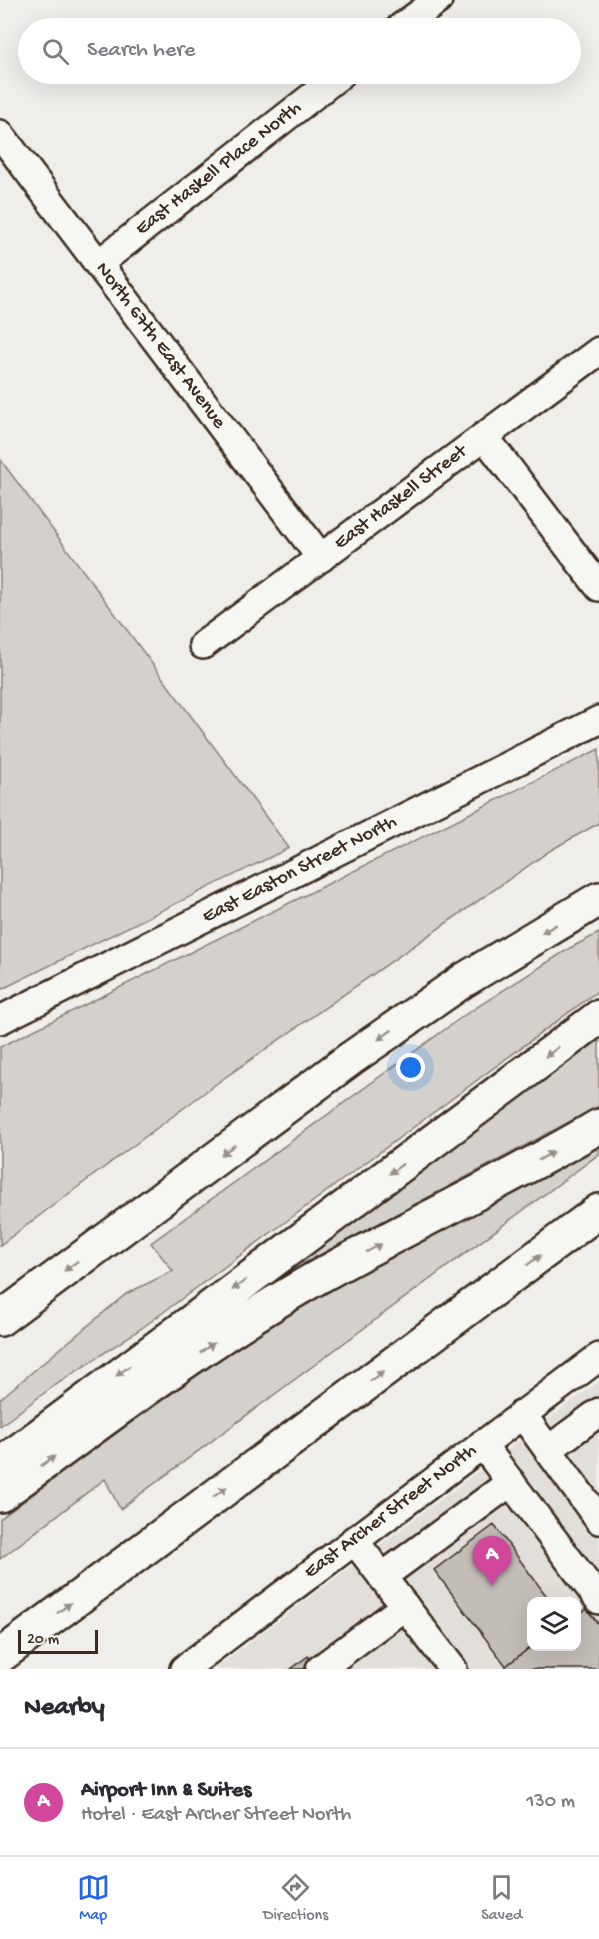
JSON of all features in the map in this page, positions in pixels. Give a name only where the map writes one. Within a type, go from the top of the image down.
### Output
[{"type":"highway","points":[[0,1319],[350,1059],[464,980],[599,899]]},
{"type":"highway","points":[[0,1465],[599,1017]]},
{"type":"highway","points":[[0,1495],[212,1344],[310,1281],[523,1169],[599,1126]]},
{"type":"highway","points":[[0,1656],[599,1211]]},
{"type":"street","points":[[414,18],[438,0]]},
{"type":"street","name":"East Haskell Place North","points":[[98,264],[328,84]]},
{"type":"street","name":"North 67th East Avenue","points":[[0,134],[321,558]]},
{"type":"street","name":"East Haskell Street","points":[[203,645],[599,351]]},
{"type":"street","points":[[484,436],[599,587]]},
{"type":"street","name":"East Easton Street North","points":[[0,1020],[599,720]]},
{"type":"street","name":"East Archer Street North","points":[[184,1669],[599,1357]]},
{"type":"street","points":[[551,1455],[599,1412]]},
{"type":"street","points":[[522,1414],[599,1520]]},
{"type":"street","points":[[551,1455],[599,1427]]},
{"type":"street","points":[[482,1444],[599,1600]]},
{"type":"street","points":[[382,1576],[511,1482]]},
{"type":"street","points":[[354,1540],[453,1669]]},
{"type":"street","points":[[320,1669],[405,1606]]},
{"type":"shaded area","points":[[0,459],[289,848],[0,990]]},
{"type":"shaded area","points":[[599,749],[599,823],[551,850],[220,1081],[0,1245],[0,1047]]},
{"type":"shaded area","points":[[599,933],[599,990],[142,1328],[51,1388],[0,1426],[0,1399],[126,1294],[173,1271],[151,1243],[466,1014],[570,948]]},
{"type":"shaded area","points":[[599,1030],[599,1106],[303,1264],[298,1254]]},
{"type":"shaded area","points":[[599,1138],[599,1154],[120,1509],[105,1479],[0,1559],[0,1519],[223,1354],[309,1299]]},
{"type":"shaded area","points":[[599,1381],[599,1669],[214,1669]]},
{"type":"building","points":[[494,1525],[547,1597],[527,1597],[527,1650],[506,1666],[434,1570]]},
{"type":"building","points":[[587,1609],[599,1625],[599,1669],[506,1669],[506,1666],[527,1650],[581,1651],[581,1613]]},
{"type":"building","points":[[308,1656],[318,1669],[291,1669]]},
{"type":"place","name":"Airport Inn & Suites","points":[[492,1586]]}]
